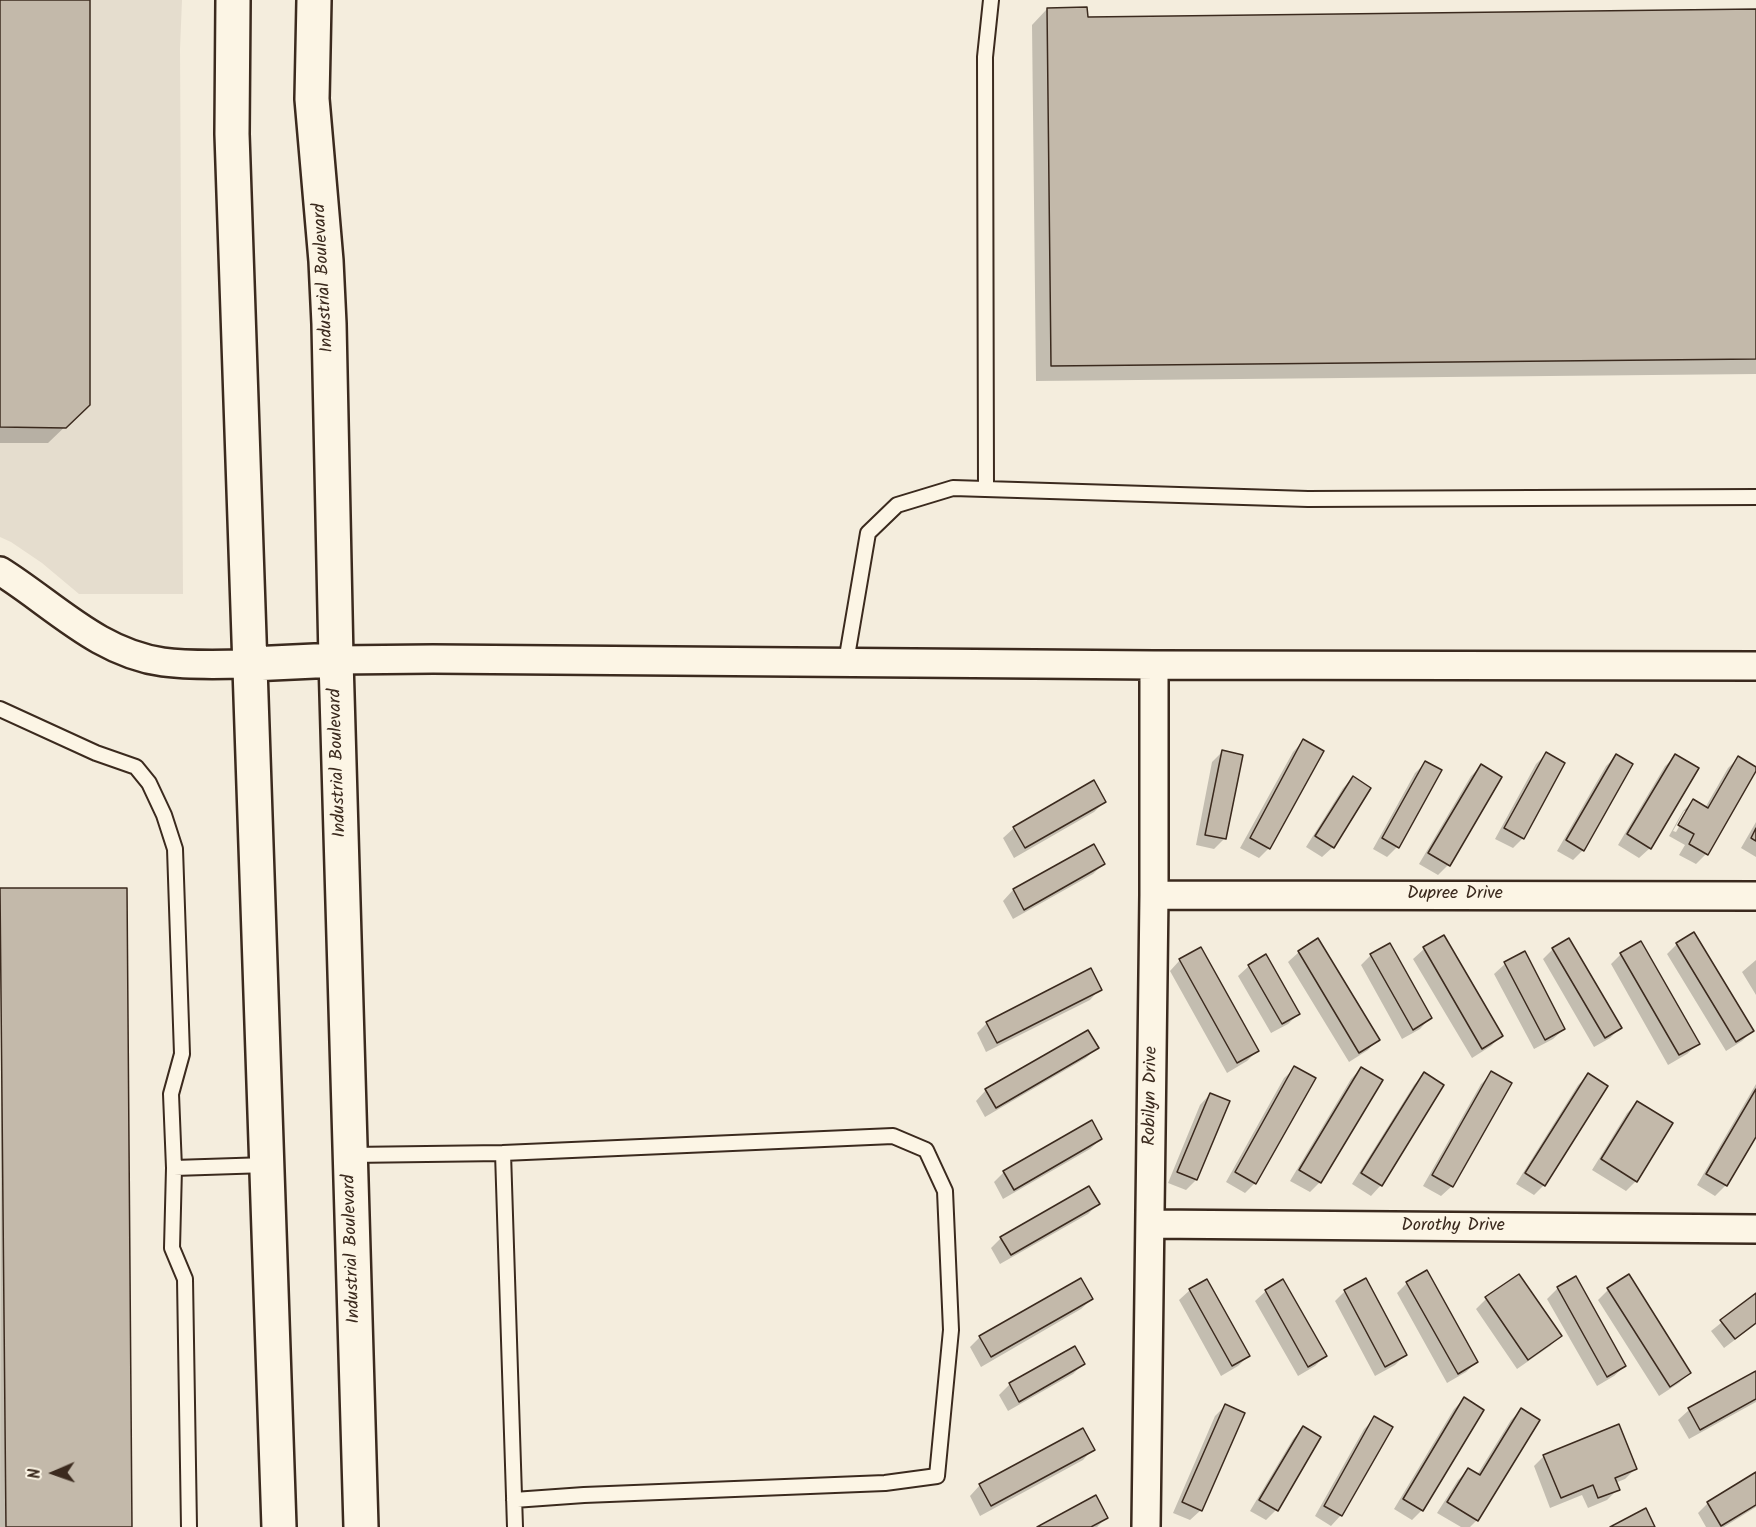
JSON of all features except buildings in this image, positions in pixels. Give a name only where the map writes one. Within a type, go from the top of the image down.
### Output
[{"type":"main road","points":[[233,0],[232,134],[279,1527]]},
{"type":"main road","name":"Industrial Boulevard","points":[[314,0],[312,99],[329,324],[336,660],[361,1527]]},
{"type":"main road","points":[[251,664],[336,660]]},
{"type":"street","points":[[0,572],[25,587],[69,622],[92,636],[138,656],[164,662],[251,664]]},
{"type":"street","points":[[336,660],[1756,666]]},
{"type":"street","name":"Robilyn Drive","points":[[1146,1527],[1154,895],[1154,665]]},
{"type":"street","name":"Dupree Drive","points":[[1154,895],[1756,896]]},
{"type":"street","name":"Dorothy Drive","points":[[1150,1224],[1756,1229]]},
{"type":"lane","points":[[986,489],[985,57],[991,0]]},
{"type":"lane","points":[[846,662],[868,533],[897,505],[953,488],[1308,500],[1756,497]]},
{"type":"lane","points":[[0,709],[96,753],[135,767],[149,783],[164,815],[175,849],[182,1054],[171,1094],[174,1168],[172,1248],[185,1279],[189,1527]]},
{"type":"lane","points":[[350,1155],[503,1153],[893,1136],[926,1150],[945,1191],[951,1330],[937,1476],[885,1483],[514,1500]]},
{"type":"lane","points":[[503,1153],[515,1527]]},
{"type":"lane","points":[[174,1168],[267,1165]]},
{"type":"shaded area","points":[[0,0],[182,0],[180,49],[183,594],[79,594],[42,563],[0,537]]}]
